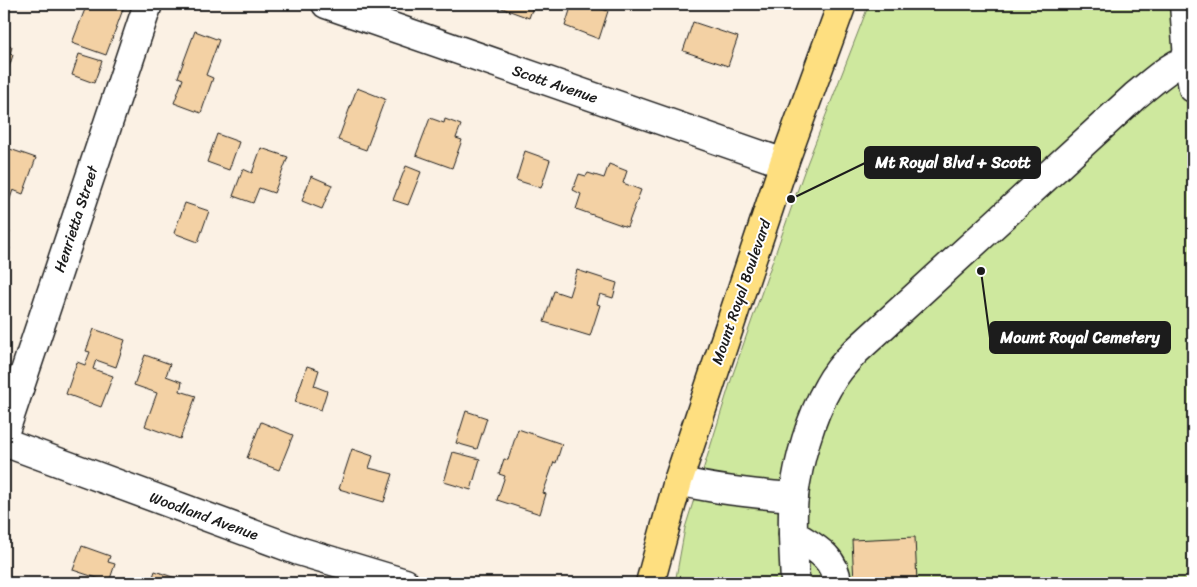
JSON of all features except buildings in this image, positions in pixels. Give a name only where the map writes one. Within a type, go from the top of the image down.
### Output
[{"type":"main road","name":"Mount Royal Boulevard","points":[[650,583],[678,481],[784,164],[842,4]]},
{"type":"street","name":"Henrietta Street","points":[[4,434],[148,4]]},
{"type":"street","name":"Scott Avenue","points":[[326,4],[784,164]]},
{"type":"street","points":[[1184,4],[1193,88]]},
{"type":"street","points":[[795,583],[793,534],[794,497],[798,471],[817,408],[841,367],[856,351],[1135,96],[1167,70],[1190,59]]},
{"type":"street","name":"Woodland Avenue","points":[[4,442],[299,551],[406,583]]},
{"type":"street","points":[[678,481],[702,487],[738,492],[794,497]]},
{"type":"street","points":[[793,534],[826,556],[832,565],[837,583]]},
{"type":"green space","points":[[869,4],[1193,4],[1193,583],[675,583],[685,528],[733,374],[805,169]]},
{"type":"place","name":"Mt Royal Blvd + Scott","points":[[791,199]]},
{"type":"place","name":"Mount Royal Cemetery","points":[[981,271]]}]
